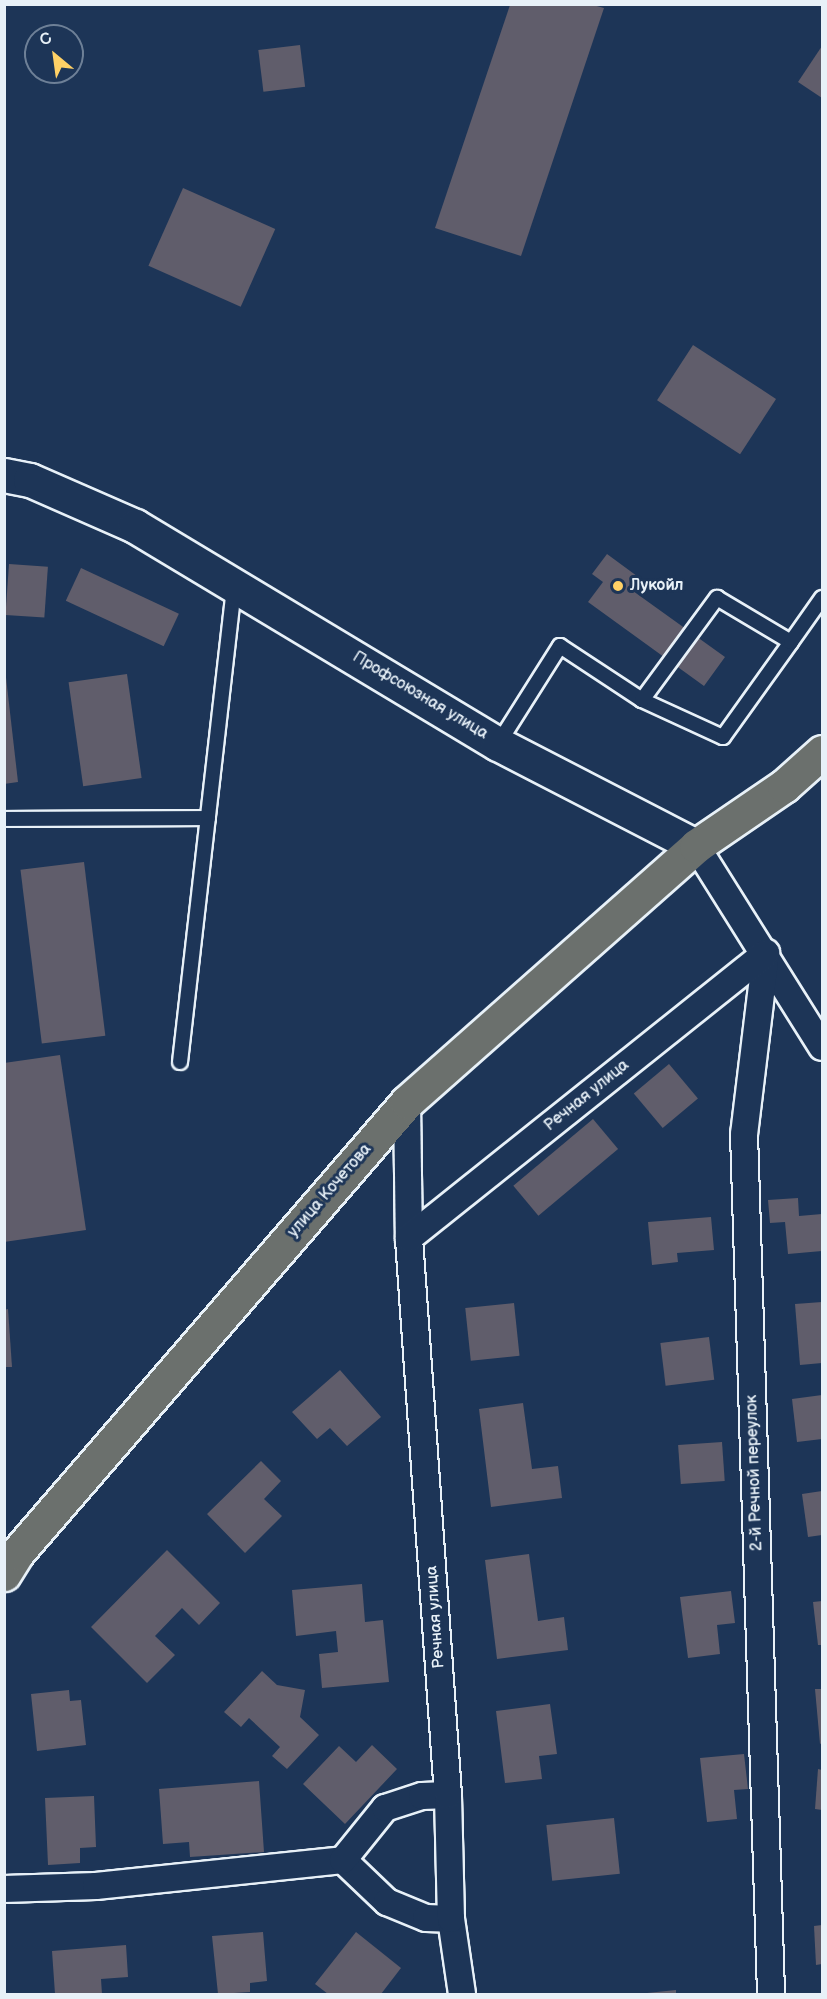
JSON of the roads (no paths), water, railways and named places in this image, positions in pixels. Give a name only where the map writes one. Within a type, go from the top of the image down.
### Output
[{"type":"main road","name":"Профсоюзная улица","points":[[4,475],[30,480],[135,526],[234,583],[498,744],[696,846]]},
{"type":"main road","points":[[696,846],[784,786],[822,752]]},
{"type":"main road","name":"улица Кочетова","points":[[4,1575],[17,1553],[407,1102],[696,846]]},
{"type":"street","points":[[696,846],[766,953],[822,1047]]},
{"type":"street","name":"Речная улица","points":[[409,1238],[766,953]]},
{"type":"street","name":"2-й Речной переулок","points":[[766,953],[744,1134],[771,1995]]},
{"type":"street","name":"Речная улица","points":[[407,1102],[409,1238],[448,1795],[451,1919],[462,1995]]},
{"type":"street","points":[[4,1889],[96,1886],[343,1860],[385,1808],[422,1796],[448,1795]]},
{"type":"street","points":[[343,1860],[394,1906],[426,1918],[451,1919]]},
{"type":"lane","points":[[180,1062],[234,583]]},
{"type":"lane","points":[[642,700],[717,598],[791,642]]},
{"type":"lane","points":[[498,744],[560,646],[642,700],[723,737],[822,598]]},
{"type":"lane","points":[[4,819],[208,818]]},
{"type":"place","name":"Лукойл","points":[[618,586]]}]
